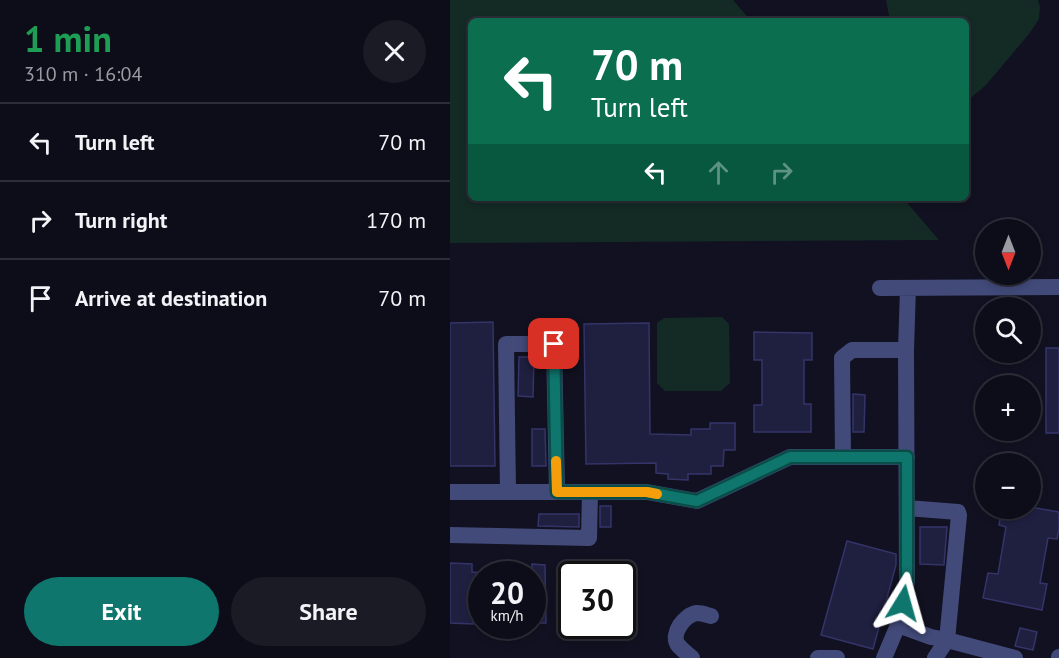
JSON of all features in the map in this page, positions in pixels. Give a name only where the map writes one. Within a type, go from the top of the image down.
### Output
[{"type":"street","points":[[880,288],[1059,288]]},
{"type":"street","points":[[884,658],[898,625],[907,581],[908,288]]},
{"type":"street","points":[[508,492],[507,344],[554,344],[557,492]]},
{"type":"street","points":[[843,457],[842,358],[852,350],[906,350]]},
{"type":"street","points":[[450,492],[647,492],[697,501],[790,457],[907,457]]},
{"type":"street","points":[[450,535],[589,538],[590,492]]},
{"type":"street","points":[[907,508],[958,512],[959,515],[947,640],[935,658]]},
{"type":"street","points":[[692,658],[677,644],[678,627],[686,618],[696,613],[711,616]]},
{"type":"street","points":[[898,625],[931,638],[1015,658]]},
{"type":"street","points":[[818,658],[837,658]]},
{"type":"green space","points":[[450,0],[733,0],[748,18],[468,18],[468,201],[906,201],[939,240],[450,243]]},
{"type":"green space","points":[[886,0],[1038,0],[1040,7],[1039,19],[1029,34],[986,85],[969,99],[969,18],[889,18]]},
{"type":"green space","points":[[722,317],[729,324],[730,383],[721,391],[665,391],[657,383],[657,323],[664,318]]},
{"type":"building","points":[[493,322],[495,466],[450,466],[450,323]]},
{"type":"building","points":[[649,323],[650,434],[691,435],[691,429],[710,429],[710,423],[735,423],[735,450],[724,450],[723,466],[711,466],[711,474],[688,474],[688,480],[668,479],[668,474],[656,473],[656,463],[586,464],[584,324]]},
{"type":"building","points":[[754,332],[812,333],[812,360],[804,360],[804,404],[811,404],[811,432],[754,432],[754,405],[762,405],[762,360],[754,360]]},
{"type":"building","points":[[1046,348],[1059,348],[1059,433],[1046,433]]},
{"type":"building","points":[[519,357],[534,357],[533,397],[518,396]]},
{"type":"building","points":[[853,394],[865,395],[864,432],[853,432]]},
{"type":"building","points":[[532,429],[545,429],[546,466],[532,466]]},
{"type":"building","points":[[600,506],[611,506],[611,527],[600,527]]},
{"type":"building","points":[[1041,509],[1059,512],[1057,539],[1048,538],[1040,583],[1047,584],[1042,610],[983,598],[988,573],[998,574],[1006,527],[999,525],[1000,519],[1041,519]]},
{"type":"building","points":[[539,514],[579,514],[579,527],[538,526]]},
{"type":"building","points":[[920,527],[947,527],[944,565],[920,564]]},
{"type":"building","points":[[847,541],[896,554],[896,565],[873,649],[821,635]]},
{"type":"building","points":[[450,563],[468,564],[468,624],[450,623]]},
{"type":"building","points":[[1020,628],[1037,632],[1033,650],[1015,646]]},
{"type":"slow traffic","points":[[556,461],[557,492],[657,494]]},
{"type":"route","points":[[554,344],[557,492],[647,492],[697,501],[790,457],[907,457],[907,581],[903,603]]}]
